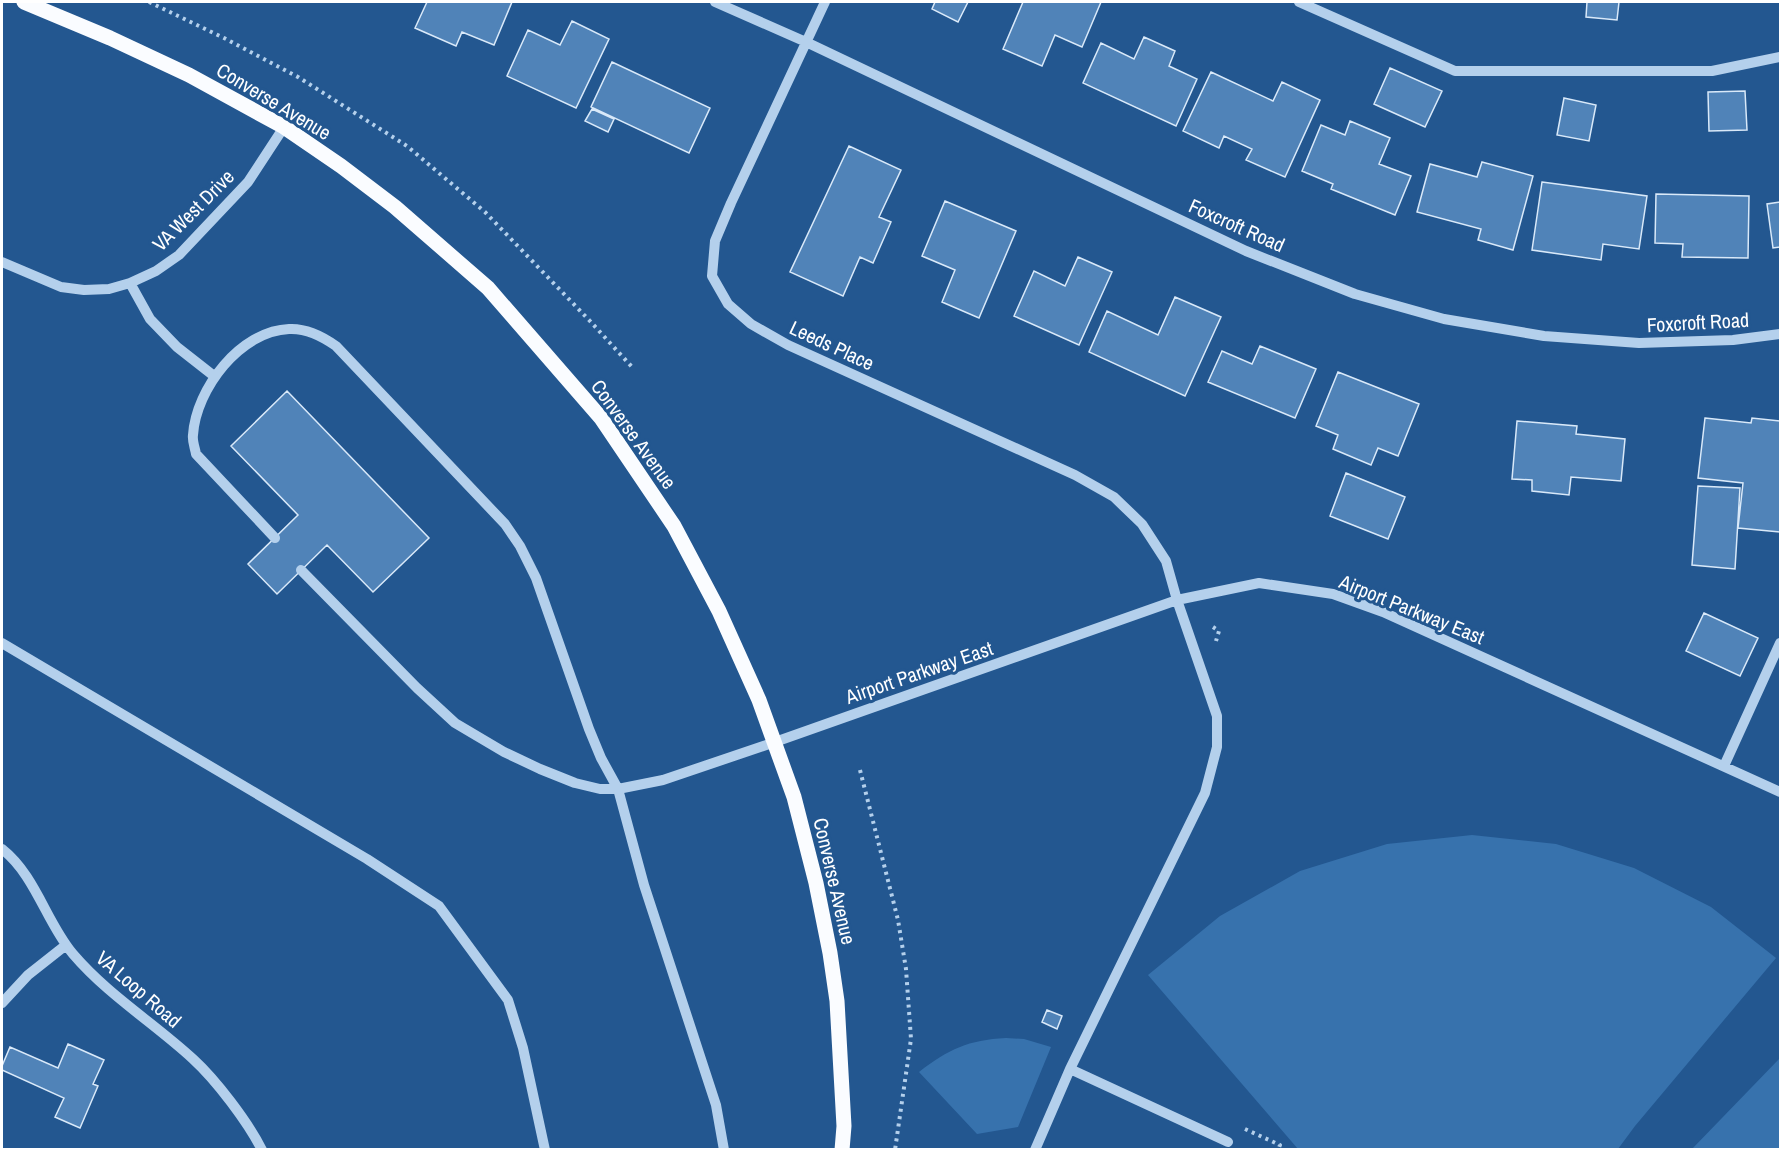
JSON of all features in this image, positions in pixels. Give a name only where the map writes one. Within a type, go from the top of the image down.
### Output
[{"type":"main road","name":"Converse Avenue","points":[[24,2],[110,38],[189,75],[284,127],[341,166],[395,207],[488,288],[601,418],[674,526],[719,611],[759,700],[794,797],[816,883],[837,1001],[844,1126],[842,1149]]},
{"type":"street","name":"Foxcroft Road","points":[[715,2],[806,42],[1246,251],[1355,294],[1444,319],[1544,336],[1639,344],[1733,340],[1780,333]]},
{"type":"street","name":"Leeds Place","points":[[825,2],[730,203],[715,241],[712,276],[728,304],[751,324],[788,345],[1075,475],[1114,497],[1142,524],[1166,561],[1217,716],[1217,747],[1205,793],[1070,1069],[1035,1149]]},
{"type":"street","points":[[1299,2],[1455,71],[1712,71],[1780,57]]},
{"type":"street","name":"VA West Drive","points":[[2,262],[61,287],[84,290],[109,289],[130,283],[156,271],[179,255],[248,182],[284,127]]},
{"type":"street","points":[[130,283],[150,320],[177,347],[214,376]]},
{"type":"street","points":[[275,538],[196,454],[192,437],[203,398],[214,376],[230,358],[251,341],[269,332],[289,328],[323,337],[336,346],[478,494],[505,524],[520,546],[536,578],[589,729],[601,758],[618,789],[644,885],[716,1105],[724,1149]]},
{"type":"street","name":"Airport Parkway East","points":[[301,570],[417,688],[455,723],[504,752],[566,780],[600,789],[618,789],[663,780],[1177,600],[1259,583],[1333,594],[1383,612],[1780,792]]},
{"type":"street","points":[[2,643],[368,859],[440,906],[508,1000],[523,1048],[545,1149]]},
{"type":"street","points":[[1724,766],[1780,643]]},
{"type":"street","name":"VA Loop Road","points":[[2,849],[26,876],[56,930],[89,972],[195,1060],[244,1120],[262,1149]]},
{"type":"street","points":[[2,1003],[28,975],[66,945]]},
{"type":"street","points":[[1070,1069],[1228,1142]]},
{"type":"path","points":[[149,2],[298,77],[407,146],[485,212],[632,367]]},
{"type":"path","points":[[1213,627],[1219,631],[1216,645]]},
{"type":"path","points":[[860,770],[898,921],[906,969],[911,1039],[895,1149]]},
{"type":"path","points":[[1238,1125],[1280,1145],[1278,1149]]},
{"type":"shaded area","points":[[1472,835],[1556,844],[1634,868],[1711,907],[1776,958],[1618,1149],[1298,1149],[1148,975],[1220,916],[1300,871],[1387,844]]},
{"type":"shaded area","points":[[1006,1038],[1024,1039],[1051,1047],[1018,1127],[977,1134],[919,1072],[940,1057],[960,1047],[981,1041]]},
{"type":"shaded area","points":[[1780,1058],[1780,1149],[1692,1149]]},
{"type":"building","points":[[427,2],[512,2],[494,45],[462,32],[456,46],[415,28]]},
{"type":"building","points":[[935,2],[968,2],[958,22],[932,9]]},
{"type":"building","points":[[1023,2],[1101,2],[1082,47],[1055,35],[1042,66],[1003,49]]},
{"type":"building","points":[[1587,2],[1619,2],[1617,20],[1586,17]]},
{"type":"building","points":[[572,21],[609,39],[576,108],[507,76],[528,30],[560,45]]},
{"type":"building","points":[[1144,37],[1175,51],[1169,66],[1197,79],[1176,126],[1083,83],[1101,43],[1134,59]]},
{"type":"building","points":[[612,62],[710,108],[689,153],[591,107]]},
{"type":"building","points":[[1390,68],[1442,91],[1425,127],[1374,104]]},
{"type":"building","points":[[1211,72],[1273,101],[1282,82],[1320,100],[1285,177],[1246,160],[1252,149],[1224,136],[1219,148],[1183,131]]},
{"type":"building","points":[[1745,91],[1747,130],[1709,131],[1708,92]]},
{"type":"building","points":[[1564,98],[1596,105],[1589,141],[1557,135]]},
{"type":"building","points":[[592,109],[614,119],[608,132],[585,121]]},
{"type":"building","points":[[1350,121],[1390,138],[1379,164],[1411,176],[1395,215],[1331,189],[1333,184],[1302,171],[1321,125],[1345,135]]},
{"type":"building","points":[[849,146],[901,170],[879,217],[891,222],[873,263],[860,257],[843,296],[790,272]]},
{"type":"building","points":[[1482,162],[1533,176],[1513,250],[1478,240],[1481,229],[1417,212],[1430,164],[1477,177]]},
{"type":"building","points":[[1542,182],[1647,196],[1639,249],[1603,244],[1601,260],[1532,250]]},
{"type":"building","points":[[1656,194],[1749,196],[1748,258],[1682,257],[1683,244],[1655,243]]},
{"type":"building","points":[[945,201],[1016,231],[979,318],[942,302],[955,270],[922,256]]},
{"type":"building","points":[[1780,202],[1780,247],[1773,248],[1767,204]]},
{"type":"building","points":[[1078,257],[1112,272],[1079,345],[1014,316],[1034,271],[1065,286]]},
{"type":"building","points":[[1175,297],[1221,317],[1185,396],[1089,352],[1107,311],[1158,335]]},
{"type":"building","points":[[1260,346],[1316,369],[1295,418],[1208,382],[1222,351],[1252,364]]},
{"type":"building","points":[[1338,372],[1419,404],[1398,456],[1378,448],[1371,465],[1333,449],[1338,435],[1316,426]]},
{"type":"building","points":[[287,391],[429,538],[373,592],[327,545],[277,594],[248,564],[298,515],[231,446]]},
{"type":"building","points":[[1705,418],[1751,423],[1752,418],[1780,421],[1780,532],[1738,528],[1743,483],[1698,478]]},
{"type":"building","points":[[1517,421],[1577,426],[1576,434],[1625,439],[1621,481],[1571,477],[1569,495],[1532,491],[1532,480],[1512,479]]},
{"type":"building","points":[[1346,473],[1405,497],[1388,539],[1330,516]]},
{"type":"building","points":[[1698,486],[1740,488],[1735,569],[1692,565]]},
{"type":"building","points":[[1704,613],[1758,638],[1740,676],[1686,651]]},
{"type":"building","points":[[1047,1010],[1062,1016],[1057,1029],[1042,1022]]},
{"type":"building","points":[[68,1044],[104,1060],[93,1084],[98,1086],[80,1128],[55,1117],[64,1098],[2,1070],[10,1047],[58,1068]]}]
